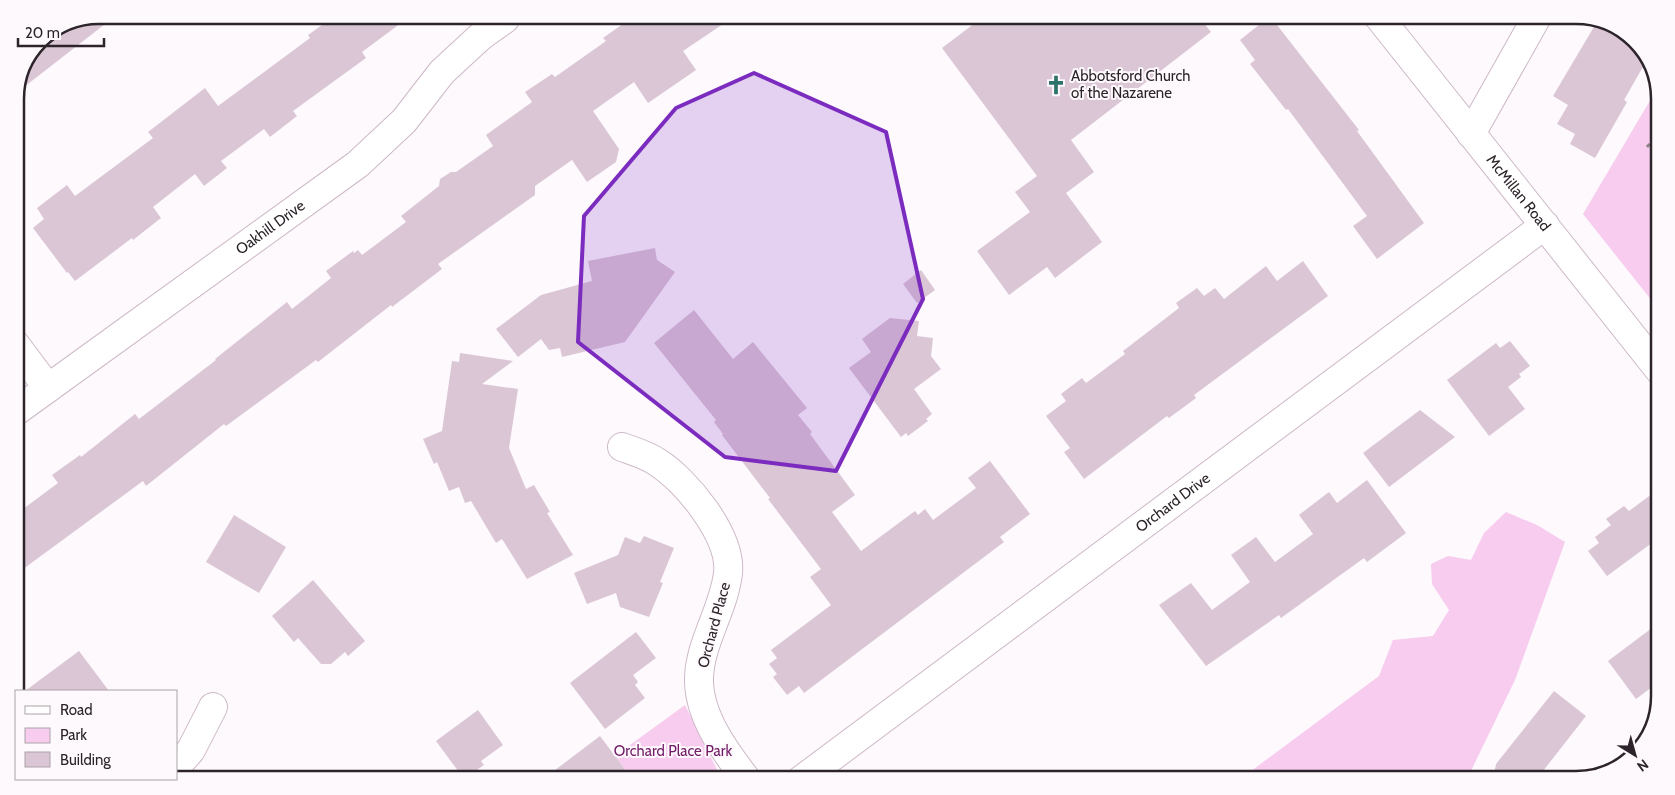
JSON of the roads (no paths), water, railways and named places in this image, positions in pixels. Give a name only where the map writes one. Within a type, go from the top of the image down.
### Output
[{"type":"street","name":"Oakhill Drive","points":[[24,405],[358,164],[404,121],[442,72],[481,36],[498,24]]},
{"type":"street","name":"McMillan Road","points":[[1384,24],[1651,360]]},
{"type":"street","points":[[1471,134],[1533,24]]},
{"type":"street","name":"Orchard Drive","points":[[813,771],[1545,225]]},
{"type":"street","points":[[24,356],[48,388]]},
{"type":"street","name":"Orchard Place","points":[[622,447],[656,461],[677,477],[706,512],[722,536],[729,571],[702,660],[699,683],[705,710],[717,735],[741,771]]},
{"type":"street","points":[[178,765],[191,750],[213,707]]},
{"type":"place","name":"Abbotsford Church of the Nazarene","points":[[1056,85]]},
{"type":"park label","name":"Orchard Place Park","points":[[673,751]]}]
